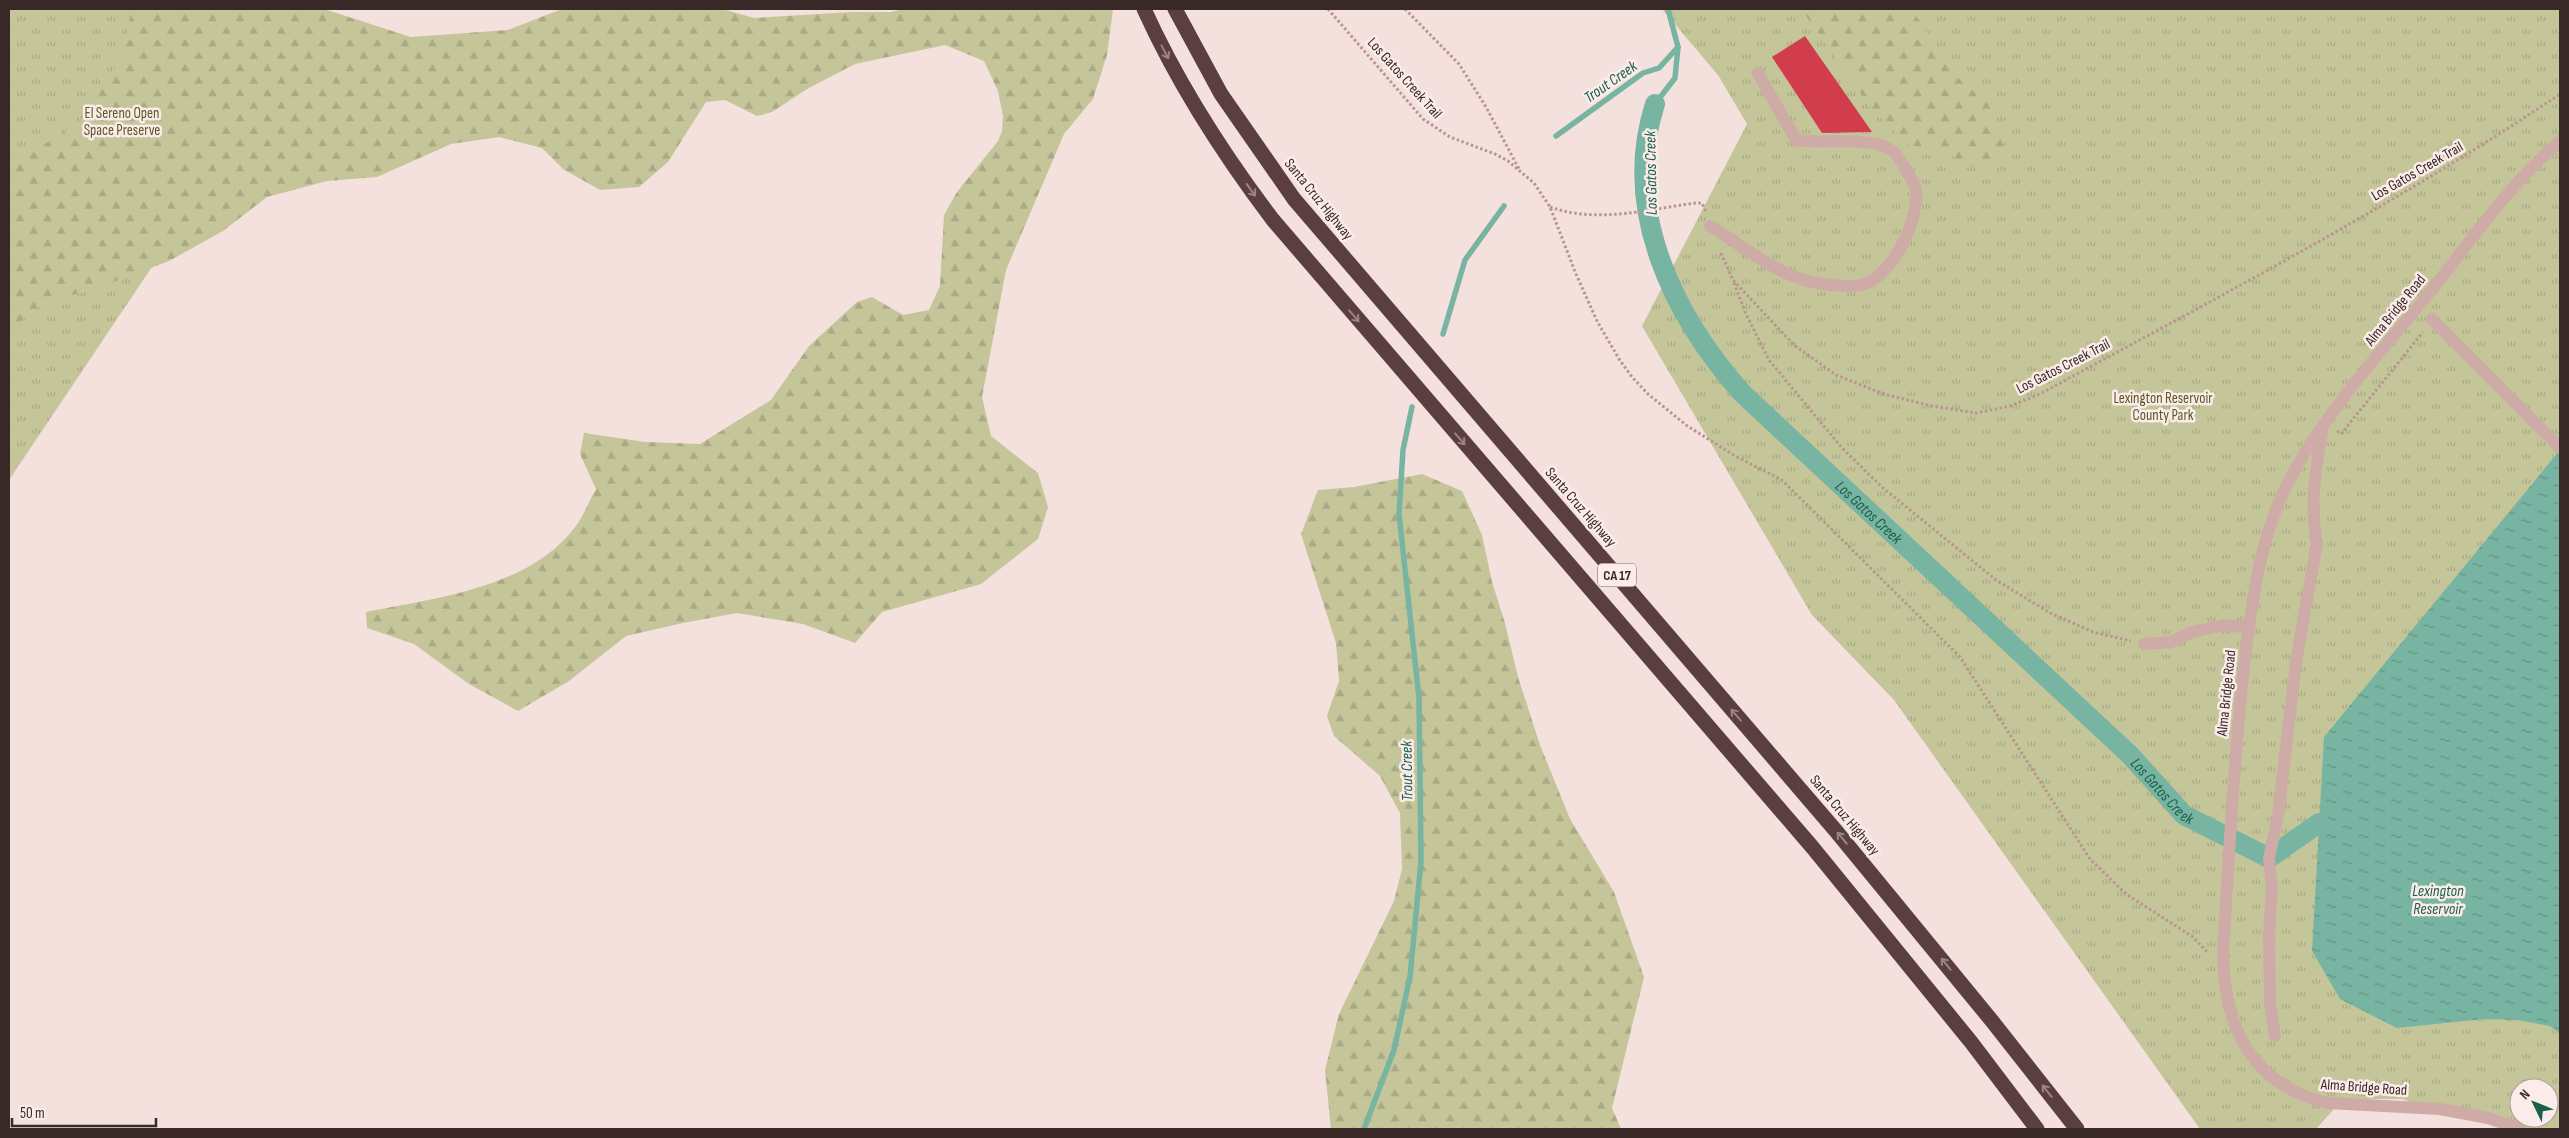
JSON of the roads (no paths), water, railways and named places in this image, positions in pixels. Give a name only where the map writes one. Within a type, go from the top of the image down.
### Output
[{"type":"highway","name":"CA 17","points":[[1144,9],[1172,66],[1202,116],[1248,187],[1278,226],[1813,848],[1947,1013],[2037,1129]]},
{"type":"highway","name":"Santa Cruz Highway","points":[[1175,9],[1221,94],[1294,198],[1836,831],[1969,992],[2077,1129]]},
{"type":"street","points":[[1710,226],[1787,276],[1830,286],[1862,285],[1888,267],[1899,250],[1914,218],[1916,188],[1895,152],[1866,141],[1812,143],[1796,140],[1758,73]]},
{"type":"street","name":"Alma Bridge Road","points":[[2520,1129],[2488,1118],[2440,1109],[2327,1103],[2312,1100],[2284,1087],[2261,1069],[2243,1044],[2236,1028],[2224,983],[2223,951],[2238,728],[2249,628],[2255,585],[2277,508],[2290,477],[2324,426],[2524,176],[2560,141]]},
{"type":"street","points":[[2432,320],[2560,448]]},
{"type":"street","points":[[2275,1036],[2270,1005],[2269,934],[2272,886],[2269,858],[2278,816],[2296,662],[2317,543],[2314,529],[2313,487],[2324,426]]},
{"type":"street","points":[[2144,644],[2171,642],[2192,632],[2225,625],[2249,628]]},
{"type":"water","name":"Lexington Reservoir","points":[[2560,450],[2560,1033],[2550,1026],[2517,1020],[2484,1019],[2397,1028],[2340,999],[2312,951],[2324,737]]},
{"type":"waterway","name":"Los Gatos Creek","points":[[1655,104],[1675,78],[1678,47],[1668,9]]},
{"type":"waterway","name":"Trout Creek","points":[[1556,136],[1643,73],[1659,68],[1678,47]]},
{"type":"waterway","name":"Los Gatos Creek","points":[[1655,104],[1646,143],[1645,182],[1649,221],[1660,259],[1675,295],[1695,330],[1717,362],[1742,393],[2130,755],[2184,815],[2269,858],[2319,823]]},
{"type":"waterway","name":"Trout Creek","points":[[1443,334],[1465,260],[1504,206]]},
{"type":"waterway","name":"Trout Creek","points":[[1364,1129],[1394,1050],[1410,977],[1421,861],[1419,698],[1399,514],[1403,450],[1412,407]]},
{"type":"park label","name":"El Sereno Open Space Preserve","points":[[122,122]]},
{"type":"park label","name":"Lexington Reservoir County Park","points":[[2163,406]]}]
